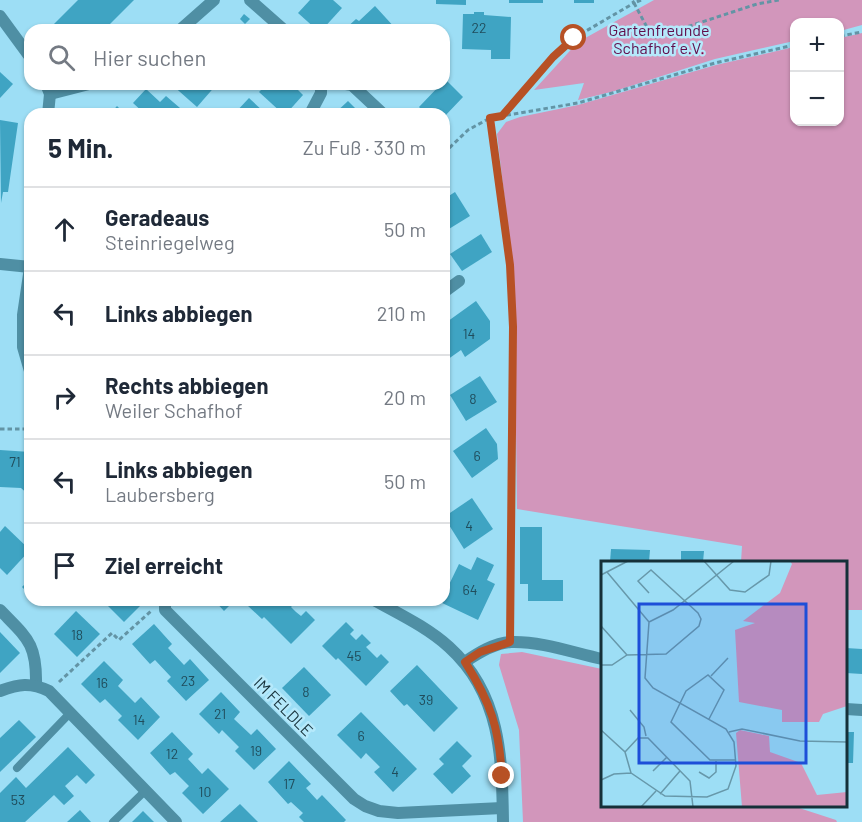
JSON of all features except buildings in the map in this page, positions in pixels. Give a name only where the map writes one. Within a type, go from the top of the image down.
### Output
[{"type":"street","points":[[187,24],[214,0]]},
{"type":"street","points":[[250,0],[277,24]]},
{"type":"street","points":[[0,16],[24,49]]},
{"type":"street","points":[[48,90],[48,108]]},
{"type":"street","points":[[313,108],[321,90]]},
{"type":"street","points":[[357,90],[376,108]]},
{"type":"street","points":[[0,264],[24,267]]},
{"type":"street","points":[[450,288],[459,281]]},
{"type":"street","points":[[24,308],[24,350]]},
{"type":"street","name":"IM FELDLE","points":[[162,606],[354,799],[365,806],[399,817],[502,807]]},
{"type":"street","points":[[384,606],[447,645],[465,662],[481,687],[493,714],[500,745],[503,822]]},
{"type":"street","points":[[0,610],[26,637],[33,651],[36,685]]},
{"type":"street","points":[[465,662],[480,652],[510,642],[532,644],[601,659]]},
{"type":"street","points":[[0,691],[15,685],[36,685],[49,692],[176,822]]},
{"type":"street","points":[[847,709],[862,710]]},
{"type":"lane","points":[[17,768],[71,712]]},
{"type":"lane","points":[[113,822],[145,790]]},
{"type":"path","points":[[502,116],[553,57],[574,38],[633,2],[641,0]]},
{"type":"path","points":[[633,2],[649,31],[656,37],[758,2],[779,0]]},
{"type":"path","points":[[844,35],[862,32]]},
{"type":"path","points":[[450,147],[468,130],[490,118],[578,103],[715,63],[790,46]]},
{"type":"path","points":[[490,118],[510,265],[513,327],[510,642]]},
{"type":"path","points":[[0,429],[24,429]]},
{"type":"path","points":[[49,692],[112,633],[119,640],[158,606]]},
{"type":"green space","name":"Gartenfreunde Schafhof e.V.","points":[[654,0],[862,0],[862,25],[844,30],[844,18],[790,18],[790,42],[715,59],[615,91],[578,100],[584,83],[534,90],[578,42]]},
{"type":"green space","points":[[862,33],[862,610],[847,610],[847,561],[741,561],[742,546],[517,509],[514,278],[497,134],[506,122],[520,117],[578,105],[716,65],[790,48],[790,126],[844,126],[844,37]]},
{"type":"green space","points":[[522,652],[601,669],[601,807],[796,807],[837,822],[523,822],[519,730],[499,665],[501,654]]},
{"type":"route","points":[[502,776],[500,745],[493,714],[481,687],[465,662],[480,652],[510,642],[513,327],[510,265],[490,118],[502,116],[553,57],[574,38]]}]
